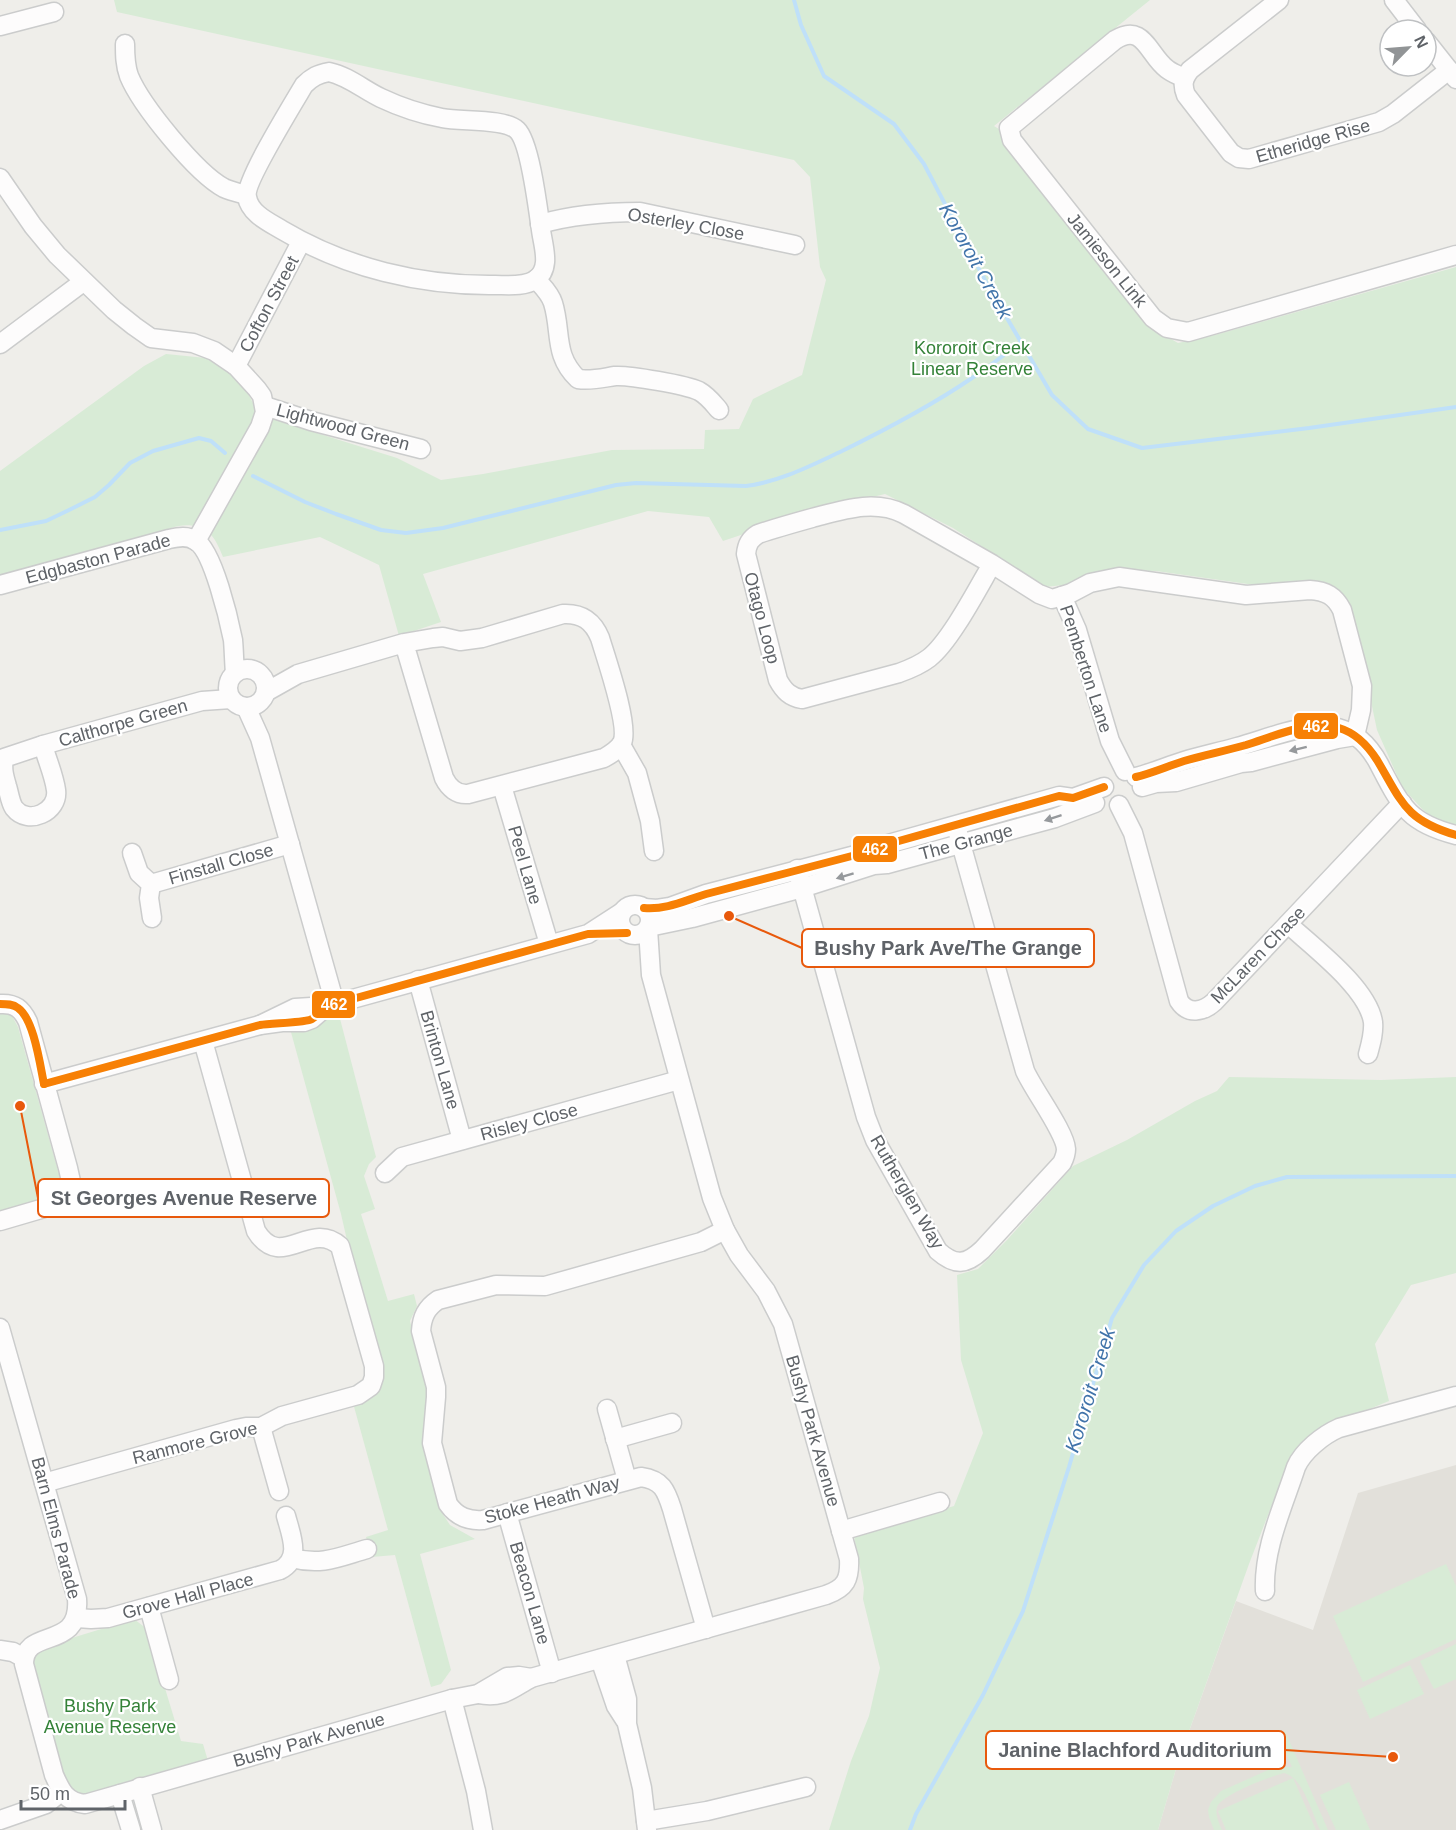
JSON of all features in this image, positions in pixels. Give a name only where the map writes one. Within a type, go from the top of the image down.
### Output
[{"type":"street","points":[[1184,78],[1190,70],[1279,0]]},
{"type":"street","points":[[1394,0],[1408,18]]},
{"type":"street","points":[[0,26],[54,12]]},
{"type":"street","name":"Jamieson Link","points":[[1184,78],[1165,68],[1137,36],[1124,34],[1009,128],[1011,140],[1153,318],[1167,328],[1188,332],[1456,255]]},
{"type":"street","points":[[125,44],[125,63],[130,77],[137,92],[158,121],[193,161],[214,180],[224,188],[246,195]]},
{"type":"street","points":[[1438,56],[1453,74]]},
{"type":"street","points":[[329,72],[338,74],[380,97],[418,112],[454,120],[504,123],[517,130],[525,143],[540,224],[545,266],[542,274],[536,279],[519,284],[493,285],[417,279],[367,267],[301,242],[255,213],[246,195],[252,177],[304,85],[320,74],[329,72]]},
{"type":"street","name":"Etheridge Rise","points":[[1184,78],[1186,95],[1230,153],[1239,158],[1249,159],[1379,122],[1453,74]]},
{"type":"street","points":[[0,178],[57,255],[114,310],[151,338],[193,343],[214,351],[236,366],[257,389],[265,406],[260,427],[196,541]]},
{"type":"street","name":"Osterley Close","points":[[540,224],[553,220],[617,212],[640,212],[795,245]]},
{"type":"street","name":"Cofton Street","points":[[236,366],[301,242]]},
{"type":"street","points":[[536,279],[546,289],[553,302],[565,365],[578,379],[590,381],[616,376],[633,376],[697,390],[708,397],[719,410]]},
{"type":"street","points":[[0,344],[83,282]]},
{"type":"street","name":"Lightwood Green","points":[[265,406],[311,421],[421,448]]},
{"type":"street","name":"Otago Loop","points":[[992,564],[951,631],[930,658],[899,673],[802,699],[790,696],[778,680],[746,554],[751,538],[758,534],[851,507],[880,506],[899,511],[992,564],[1044,597],[1052,599],[1062,596]]},
{"type":"street","name":"Edgbaston Parade","points":[[0,585],[181,537],[196,541],[208,555],[216,575],[290,844],[331,1005]]},
{"type":"street","points":[[1062,596],[1090,583],[1119,577],[1246,595],[1310,590],[1331,595],[1342,610],[1362,686],[1361,710],[1355,736],[1367,745],[1401,803],[1410,814],[1421,823],[1436,830],[1456,835]]},
{"type":"street","name":"Pemberton Lane","points":[[1062,596],[1077,630],[1122,788]]},
{"type":"street","name":"Calthorpe Green","points":[[43,745],[57,791],[52,807],[46,813],[29,816],[19,813],[13,807],[2,768],[2,755],[404,643],[443,637],[460,641],[482,638],[563,614],[582,616],[596,629],[622,721],[624,736],[621,745]]},
{"type":"street","points":[[404,643],[444,778],[446,783],[460,795],[468,795],[604,758],[621,745],[637,773],[650,821],[654,850]]},
{"type":"street","name":"The Grange","points":[[588,934],[639,931],[683,911],[802,888],[874,865],[886,864],[1055,818],[1182,762],[1292,731],[1329,727],[1355,736]]},
{"type":"street","name":"Peel Lane","points":[[502,786],[549,944]]},
{"type":"street","name":"The Grange","points":[[683,911],[693,898],[870,851],[1059,796],[1073,798],[1122,788]]},
{"type":"street","name":"McLaren Chase","points":[[1122,788],[1179,1001],[1189,1010],[1197,1011],[1209,1006],[1401,803]]},
{"type":"street","name":"Rutherglen Way","points":[[797,869],[866,1117],[875,1140],[938,1251],[950,1260],[966,1262],[982,1250],[1062,1163],[1066,1150],[1062,1136],[1031,1086],[1025,1071],[982,925],[956,826]]},
{"type":"street","name":"Finstall Close","points":[[151,884],[290,844]]},
{"type":"street","name":"Finstall Close","points":[[132,854],[139,873],[151,884]]},
{"type":"street","name":"Finstall Close","points":[[151,884],[149,898],[152,918]]},
{"type":"street","points":[[44,1084],[260,1025],[304,1022],[331,1005],[588,934],[630,906],[644,908],[650,914],[639,931],[624,930],[620,921],[622,912]]},
{"type":"street","name":"The Grange","points":[[644,908],[683,911]]},
{"type":"street","points":[[1288,924],[1351,983],[1369,1007],[1373,1022],[1373,1036],[1368,1054]]},
{"type":"street","name":"Bushy Park Avenue","points":[[140,1787],[452,1700],[478,1694],[497,1696],[531,1678],[826,1595],[841,1588],[849,1575],[849,1559],[783,1324],[766,1291],[739,1255],[725,1230],[712,1198],[639,931]]},
{"type":"street","name":"Brinton Lane","points":[[418,981],[462,1140]]},
{"type":"street","points":[[0,1004],[7,1003],[16,1006],[23,1012],[28,1022],[72,1186],[58,1204],[0,1221]]},
{"type":"street","name":"Ranmore Grove","points":[[44,1483],[236,1429],[261,1427],[282,1416],[358,1395],[372,1386],[374,1366],[340,1246],[326,1237],[318,1237],[276,1248],[262,1240],[256,1231],[203,1041]]},
{"type":"street","name":"Risley Close","points":[[385,1173],[402,1157],[679,1080]]},
{"type":"street","name":"Stoke Heath Way","points":[[706,1629],[665,1490],[658,1482],[650,1478],[641,1476],[483,1520],[466,1519],[453,1511],[448,1504],[432,1443],[436,1387],[421,1331],[421,1322],[429,1306],[438,1300],[496,1285],[545,1286],[701,1242],[725,1230]]},
{"type":"street","name":"Barn Elms Parade","points":[[0,1328],[77,1599],[77,1618],[71,1628],[34,1644],[26,1652],[24,1658]]},
{"type":"street","points":[[1265,1592],[1264,1574],[1267,1556],[1296,1467],[1322,1437],[1339,1428],[1456,1396]]},
{"type":"street","points":[[607,1409],[627,1480]]},
{"type":"street","points":[[615,1439],[672,1423]]},
{"type":"street","points":[[261,1427],[279,1491]]},
{"type":"street","points":[[841,1531],[940,1502]]},
{"type":"street","name":"Beacon Lane","points":[[507,1513],[552,1673]]},
{"type":"street","points":[[286,1516],[293,1544],[292,1558],[322,1562],[367,1549]]},
{"type":"street","name":"Grove Hall Place","points":[[77,1618],[108,1618],[149,1607],[280,1570],[292,1558]]},
{"type":"street","points":[[149,1607],[169,1680]]},
{"type":"street","points":[[0,1650],[14,1652],[24,1658],[53,1772],[61,1792],[68,1799],[85,1804],[140,1787],[152,1830]]},
{"type":"street","points":[[608,1657],[616,1706],[627,1724],[642,1788],[647,1826],[806,1787]]},
{"type":"street","points":[[452,1700],[474,1781],[483,1830]]},
{"type":"street","points":[[12,1822],[46,1804],[61,1792]]},
{"type":"street","points":[[120,1794],[131,1830]]},
{"type":"shaded area","points":[[1456,1465],[1456,1830],[1158,1830],[1178,1762],[1236,1601],[1313,1630],[1358,1493]]},
{"type":"green space","name":"Kororoit Creek Linear Reserve","points":[[114,0],[1150,0],[994,126],[1002,131],[1159,332],[1178,343],[1215,335],[1456,267],[1456,825],[1440,823],[1422,809],[1402,787],[1377,730],[1358,640],[1343,594],[1317,581],[1255,585],[1156,571],[1113,570],[1064,585],[1045,587],[953,528],[885,494],[810,512],[723,541],[709,517],[648,511],[423,574],[441,622],[399,636],[379,565],[320,537],[223,557],[211,535],[197,527],[183,526],[0,578],[0,471],[144,366],[166,354],[206,358],[233,376],[249,395],[257,411],[288,424],[397,458],[441,480],[612,450],[704,449],[705,430],[739,429],[753,399],[802,375],[826,280],[820,267],[810,177],[794,160],[117,12]]},
{"type":"green space","points":[[0,1011],[12,1016],[18,1027],[62,1185],[59,1194],[52,1200],[0,1215]]},
{"type":"green space","points":[[338,1011],[376,1157],[369,1164],[364,1176],[375,1209],[361,1214],[388,1301],[414,1294],[417,1306],[410,1321],[427,1390],[424,1450],[442,1513],[450,1525],[475,1539],[420,1554],[451,1670],[441,1684],[431,1687],[395,1555],[372,1557],[366,1537],[388,1530],[353,1403],[369,1397],[349,1249],[289,1025]]},
{"type":"green space","points":[[1229,1077],[1381,1080],[1456,1077],[1456,1273],[1411,1285],[1375,1344],[1389,1401],[1323,1428],[1287,1466],[1178,1762],[1158,1830],[829,1830],[851,1761],[869,1716],[880,1668],[863,1599],[864,1588],[854,1536],[954,1506],[983,1433],[961,1360],[957,1275],[978,1269],[1073,1166],[1127,1140],[1217,1091]]},
{"type":"green space","points":[[1446,1564],[1456,1586],[1456,1639],[1363,1682],[1333,1616]]},
{"type":"green space","name":"Bushy Park Avenue Reserve","points":[[134,1619],[147,1629],[181,1741],[203,1744],[208,1761],[83,1795],[70,1791],[65,1783],[31,1658],[39,1648]]},
{"type":"green space","points":[[1456,1644],[1456,1679],[1434,1689],[1420,1661]]},
{"type":"green space","points":[[1410,1665],[1424,1694],[1370,1719],[1357,1690]]},
{"type":"green space","points":[[1285,1731],[1328,1830],[1320,1830],[1302,1788],[1291,1776],[1284,1773],[1247,1787],[1220,1802],[1217,1813],[1222,1830],[1214,1830],[1208,1810],[1211,1802],[1221,1791],[1275,1767],[1292,1767],[1278,1734]]},
{"type":"green space","points":[[1293,1778],[1316,1830],[1226,1830],[1218,1811]]},
{"type":"green space","points":[[1349,1782],[1370,1830],[1336,1830],[1320,1795]]},
{"type":"waterway","name":"Kororoit Creek","points":[[794,0],[801,25],[824,76],[894,124],[924,164],[987,284],[1052,395],[1088,429],[1142,448],[1456,407]]},
{"type":"waterway","points":[[253,476],[305,502],[336,514],[381,530],[406,533],[443,528],[616,485],[636,483],[746,486],[758,484],[806,468],[908,417],[972,378],[1021,342]]},
{"type":"waterway","points":[[0,530],[46,521],[95,497],[130,463],[153,451],[199,438],[211,441],[225,453]]},
{"type":"waterway","name":"Kororoit Creek","points":[[910,1830],[916,1814],[983,1695],[1023,1611],[1069,1467],[1112,1318],[1144,1265],[1176,1231],[1213,1206],[1255,1186],[1287,1177],[1456,1176]]},
{"type":"transit line","name":"462","points":[[1136,777],[1304,727],[1339,728],[1356,737],[1370,750],[1400,798],[1415,816],[1456,835]]},
{"type":"transit line","name":"462","points":[[644,908],[670,906],[1059,796],[1073,798],[1104,787]]},
{"type":"transit line","name":"462","points":[[44,1084],[260,1025],[312,1019],[327,1006],[588,934],[627,933]]},
{"type":"transit line","name":"462","points":[[0,1004],[16,1007],[24,1014],[36,1043],[44,1084]]},
{"type":"place","name":"Bushy Park Ave/The Grange","points":[[729,916]]},
{"type":"place","name":"St Georges Avenue Reserve","points":[[20,1106]]},
{"type":"place","name":"Janine Blachford Auditorium","points":[[1393,1757]]}]
